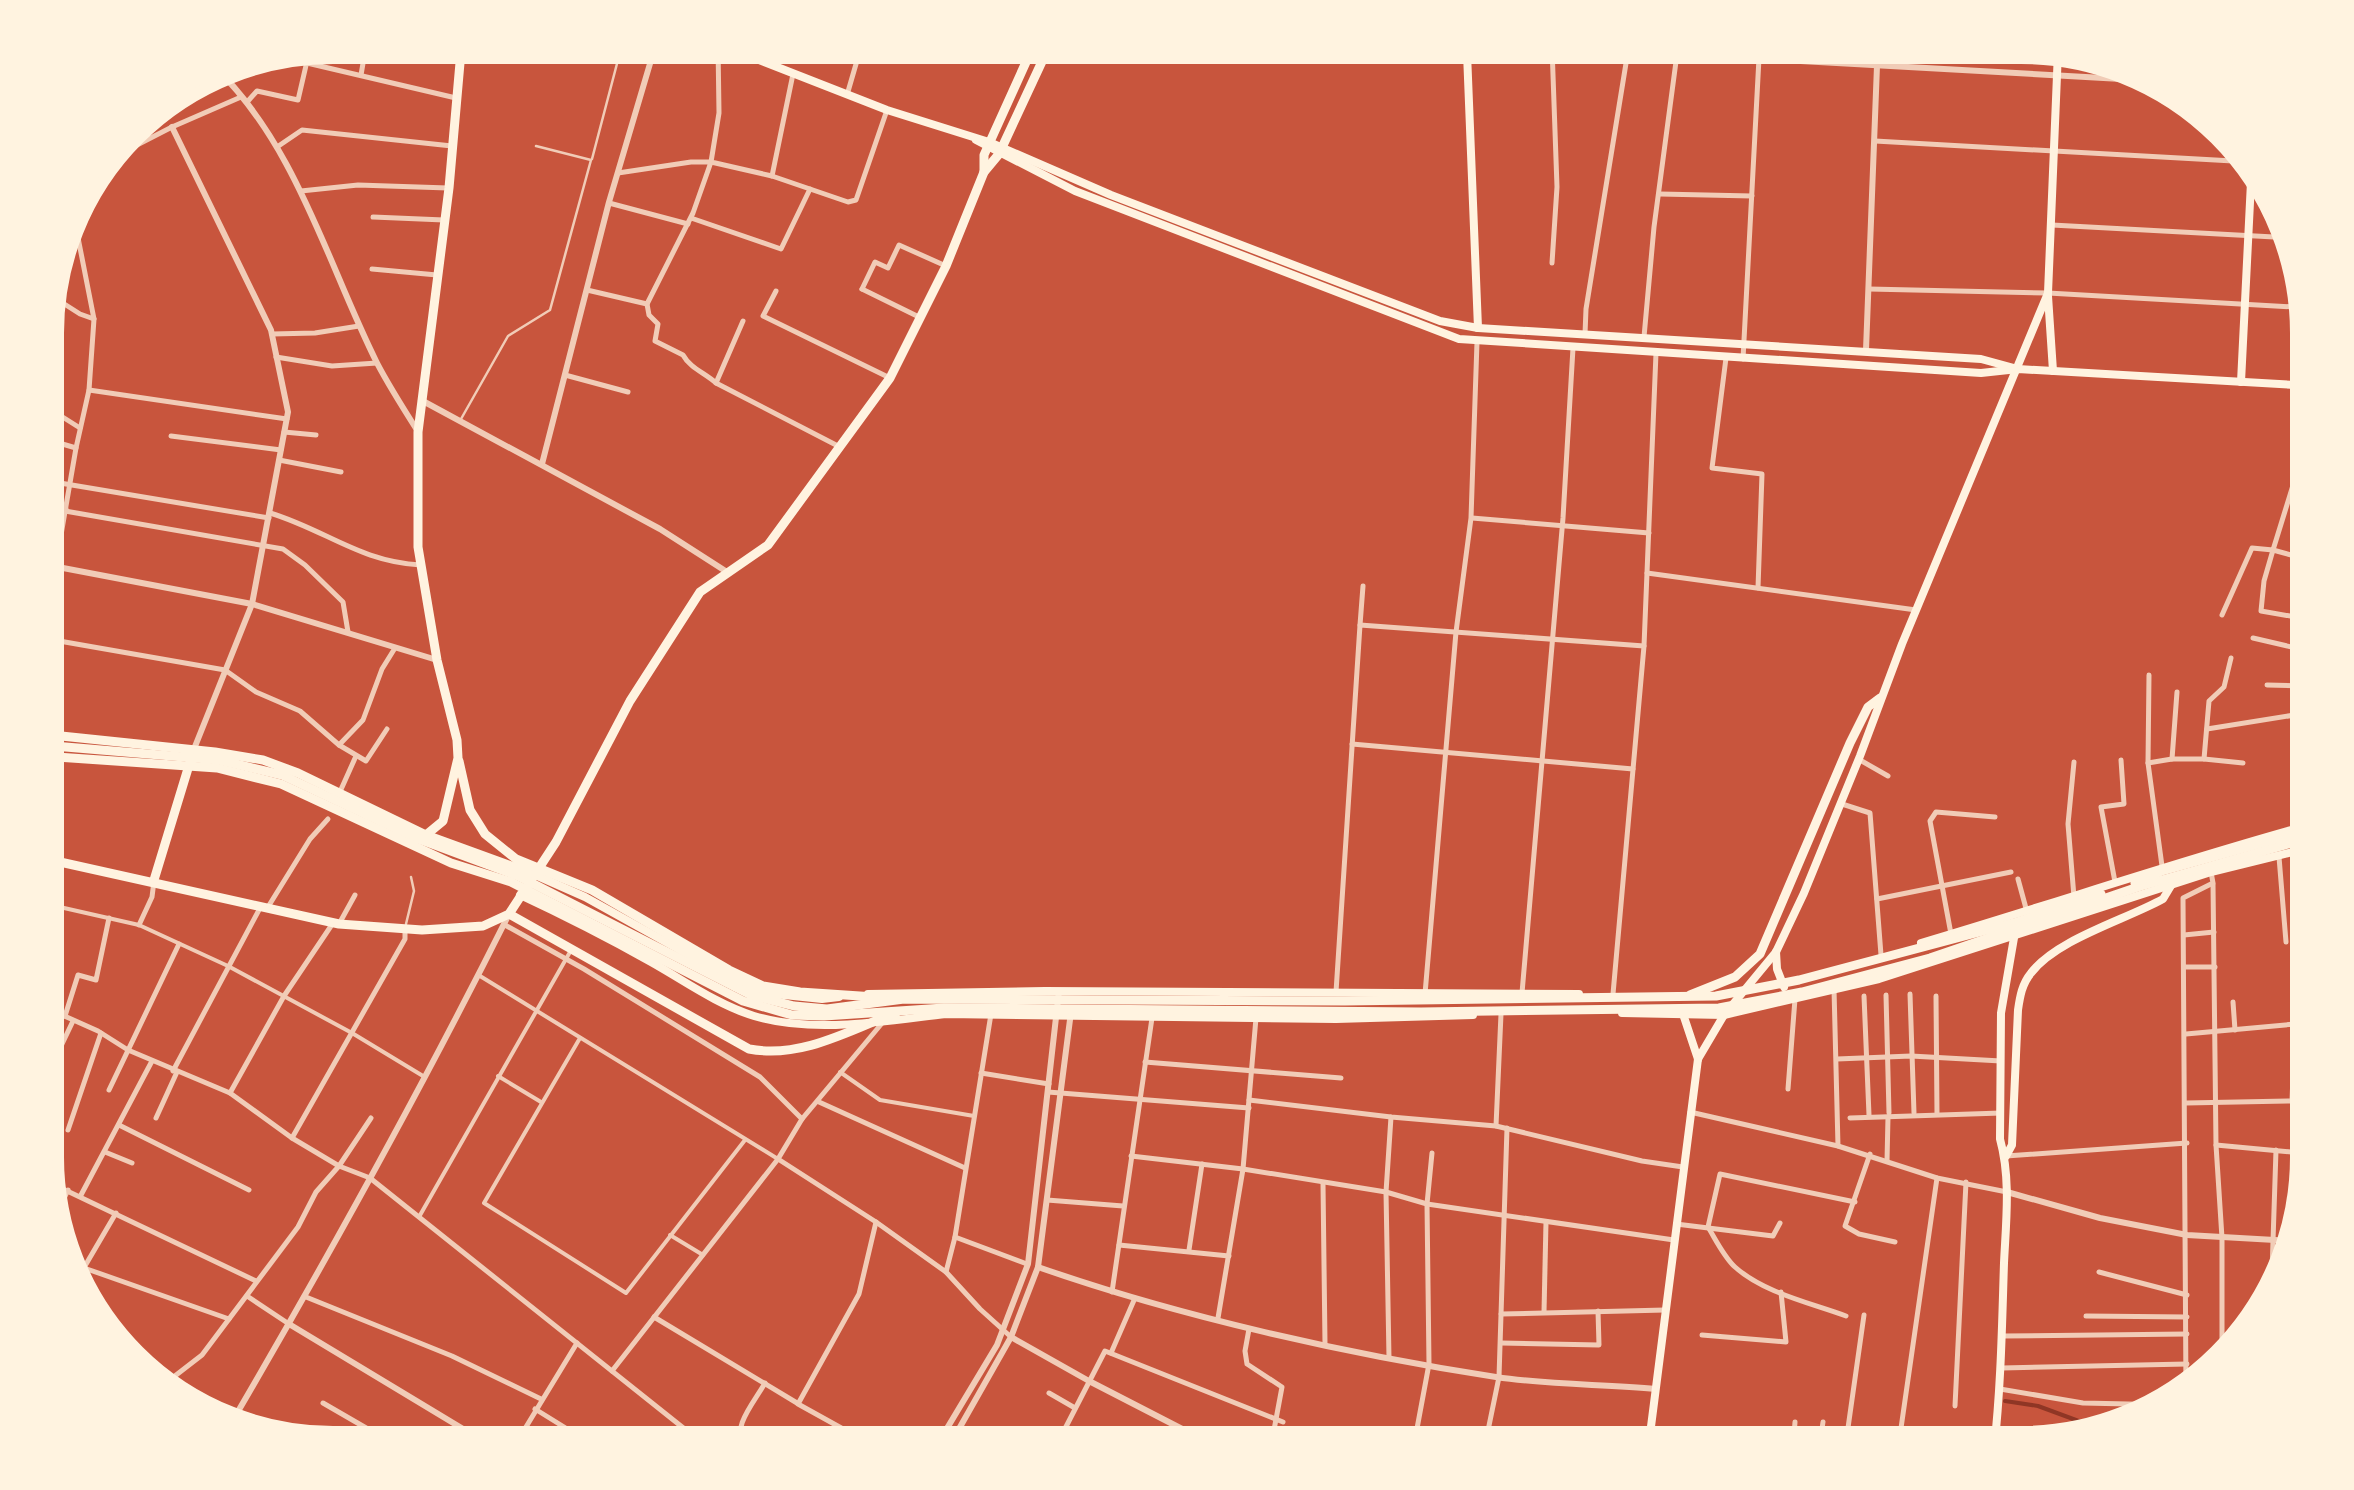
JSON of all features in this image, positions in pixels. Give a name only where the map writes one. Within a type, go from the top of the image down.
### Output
[{"type":"main road","points":[[460,58],[418,432],[421,564],[437,660],[470,810],[486,834],[535,871],[765,994],[822,1000],[886,992],[1677,995],[1744,989],[1880,955],[2028,912],[2162,866],[2296,831]]},
{"type":"main road","points":[[752,58],[976,140],[1075,190],[1459,339],[1982,373],[2018,369],[2296,385]]},
{"type":"main road","points":[[507,920],[556,842],[630,701],[700,592],[768,545],[890,378],[946,266],[984,172],[988,145],[1028,58]]},
{"type":"main road","points":[[984,172],[1001,151],[1044,58]]},
{"type":"main road","points":[[1467,58],[1477,342]]},
{"type":"main road","points":[[2053,371],[2048,293],[2058,61]]},
{"type":"main road","points":[[1001,151],[1440,321],[1478,328],[1981,359],[2018,369]]},
{"type":"main road","points":[[2241,382],[2251,181]]},
{"type":"main road","points":[[1650,1432],[1698,1059],[1724,1015],[1776,952],[1859,759],[1880,698],[2048,293]]},
{"type":"main road","points":[[1684,998],[1735,977],[1760,954],[1850,743],[1870,705],[1880,698]]},
{"type":"main road","points":[[58,736],[262,760],[426,835],[604,896],[763,986],[904,1004],[1420,1012],[1719,1008],[1802,992],[1930,958],[2177,876],[2296,842]]},
{"type":"main road","points":[[58,746],[219,760],[295,780],[416,838],[547,890],[751,995],[794,1006],[827,1009],[904,1004],[1684,998],[1746,992],[2017,922],[2296,831]]},
{"type":"main road","points":[[154,880],[194,750]]},
{"type":"main road","points":[[58,757],[218,768],[281,784],[407,844],[527,890],[744,1002],[792,1015],[824,1016],[904,1004]]},
{"type":"main road","points":[[426,835],[443,821],[458,758]]},
{"type":"main road","points":[[520,896],[637,954],[713,1000],[756,1017],[814,1024],[884,1022],[946,1014],[1336,1019],[1500,1014],[1724,1015],[1954,957],[2211,872],[2296,850]]},
{"type":"main road","points":[[58,860],[336,923],[405,931],[483,926],[507,920],[626,980],[748,1049],[770,1053],[803,1049],[904,1004]]},
{"type":"main road","points":[[2006,1156],[2012,1138],[2018,1010],[2021,989],[2030,974],[2046,957],[2163,898],[2177,876]]},
{"type":"main road","points":[[1996,1432],[2002,1368],[2007,1192],[2006,1156],[2001,1143],[2001,1061],[2004,989],[2015,935],[2012,916]]},
{"type":"main road","points":[[1776,952],[1781,980],[1792,1000]]},
{"type":"main road","points":[[1683,1014],[1698,1059]]},
{"type":"street","points":[[362,75],[364,58]]},
{"type":"street","points":[[542,464],[609,204],[652,58]]},
{"type":"street","points":[[718,58],[719,113],[711,162],[689,221],[647,304],[649,315],[658,324],[654,341],[684,356],[687,364],[716,383],[840,448]]},
{"type":"street","points":[[847,95],[858,58]]},
{"type":"street","points":[[1552,58],[1557,187],[1552,263]]},
{"type":"street","points":[[1585,334],[1627,58]]},
{"type":"street","points":[[1644,338],[1677,58]]},
{"type":"street","points":[[1743,358],[1758,58],[2127,79]]},
{"type":"street","points":[[1866,350],[1878,58]]},
{"type":"street","points":[[127,150],[257,91],[298,100],[307,59]]},
{"type":"street","points":[[306,64],[456,98]]},
{"type":"street","points":[[772,176],[793,74]]},
{"type":"street","points":[[227,79],[246,99],[301,191],[377,363],[418,432]]},
{"type":"street","points":[[618,173],[711,162],[772,176],[848,202],[856,200],[888,110]]},
{"type":"street","points":[[172,127],[272,334],[287,419],[252,604],[194,750]]},
{"type":"street","points":[[276,148],[302,130],[452,146]]},
{"type":"street","points":[[1875,141],[2236,161]]},
{"type":"street","points":[[301,191],[358,185],[448,188]]},
{"type":"street","points":[[609,204],[689,221],[780,249],[810,189]]},
{"type":"street","points":[[1660,194],[1752,196]]},
{"type":"street","points":[[373,217],[444,220]]},
{"type":"street","points":[[2052,225],[2279,238]]},
{"type":"street","points":[[58,549],[90,390],[94,318],[77,231]]},
{"type":"street","points":[[922,318],[861,289],[875,262],[888,268],[900,245],[946,266]]},
{"type":"street","points":[[372,269],[437,275]]},
{"type":"street","points":[[1870,289],[2048,293],[2295,307]]},
{"type":"street","points":[[587,290],[647,304]]},
{"type":"street","points":[[776,291],[763,316],[890,378]]},
{"type":"street","points":[[60,301],[94,318]]},
{"type":"street","points":[[716,383],[743,320]]},
{"type":"street","points":[[272,334],[360,326]]},
{"type":"street","points":[[1424,994],[1456,632],[1471,518],[1477,342]]},
{"type":"street","points":[[1522,993],[1573,348]]},
{"type":"street","points":[[1613,994],[1644,646],[1656,353]]},
{"type":"street","points":[[276,357],[332,366],[377,363]]},
{"type":"street","points":[[1726,358],[1712,468],[1762,474],[1758,588]]},
{"type":"street","points":[[565,375],[628,392]]},
{"type":"street","points":[[90,390],[287,419]]},
{"type":"street","points":[[420,400],[660,529],[727,572]]},
{"type":"street","points":[[58,414],[80,428]]},
{"type":"street","points":[[284,432],[316,435]]},
{"type":"street","points":[[171,436],[281,450]]},
{"type":"street","points":[[58,443],[76,448]]},
{"type":"street","points":[[279,460],[341,472]]},
{"type":"street","points":[[58,482],[269,515],[342,542],[369,557],[391,563],[421,564]]},
{"type":"street","points":[[2294,482],[2264,581],[2260,611],[2296,617]]},
{"type":"street","points":[[58,508],[283,549],[343,602],[348,633]]},
{"type":"street","points":[[1471,518],[1648,533]]},
{"type":"street","points":[[2222,615],[2252,548],[2296,558]]},
{"type":"street","points":[[58,567],[252,604],[437,660]]},
{"type":"street","points":[[1647,573],[1916,610]]},
{"type":"street","points":[[1336,1019],[1363,586]]},
{"type":"street","points":[[1360,625],[1644,646]]},
{"type":"street","points":[[2253,638],[2296,648]]},
{"type":"street","points":[[58,642],[225,670],[256,692],[300,710],[339,745],[366,760],[387,730]]},
{"type":"street","points":[[339,745],[363,720],[395,648]]},
{"type":"street","points":[[2204,759],[2209,701],[2224,687],[2231,658]]},
{"type":"street","points":[[2149,675],[2148,762],[2162,866]]},
{"type":"street","points":[[2267,686],[2296,686]]},
{"type":"street","points":[[2172,758],[2177,692]]},
{"type":"street","points":[[2207,729],[2296,715]]},
{"type":"street","points":[[1351,744],[1633,769]]},
{"type":"street","points":[[339,794],[356,756]]},
{"type":"street","points":[[2148,762],[2172,758],[2242,763]]},
{"type":"street","points":[[1859,759],[1888,776]]},
{"type":"street","points":[[2115,882],[2102,807],[2124,804],[2120,760]]},
{"type":"street","points":[[2074,762],[2068,824],[2074,896]]},
{"type":"street","points":[[1840,804],[1870,814],[1880,955]]},
{"type":"street","points":[[1951,934],[1930,820],[1936,812],[1995,818]]},
{"type":"street","points":[[156,1118],[228,966],[263,908],[328,818]]},
{"type":"street","points":[[2279,854],[2286,942]]},
{"type":"street","points":[[1876,899],[2011,872]]},
{"type":"street","points":[[2211,872],[2222,1345]]},
{"type":"street","points":[[2018,879],[2028,912]]},
{"type":"street","points":[[139,925],[152,897],[154,880]]},
{"type":"street","points":[[2187,1378],[2183,898],[2213,883]]},
{"type":"street","points":[[230,1093],[284,996],[355,895]]},
{"type":"street","points":[[58,907],[139,925],[228,966],[423,1076]]},
{"type":"street","points":[[65,1016],[78,975],[96,980],[109,918]]},
{"type":"street","points":[[236,1415],[306,1297],[507,920]]},
{"type":"street","points":[[292,1138],[405,939],[405,931]]},
{"type":"street","points":[[2184,935],[2214,932]]},
{"type":"street","points":[[109,1090],[179,944]]},
{"type":"street","points":[[419,1217],[569,954],[760,1077],[802,1119]]},
{"type":"street","points":[[2185,967],[2215,967]]},
{"type":"street","points":[[480,976],[876,1222],[946,1272],[1012,1337],[1182,1432]]},
{"type":"street","points":[[1834,989],[1838,1146]]},
{"type":"street","points":[[944,1432],[1004,1330],[1028,1264],[1059,991]]},
{"type":"street","points":[[957,1432],[1012,1337],[1038,1266],[1072,991]]},
{"type":"street","points":[[1910,994],[1914,1114]]},
{"type":"street","points":[[1886,995],[1887,1160]]},
{"type":"street","points":[[1864,996],[1869,1115]]},
{"type":"street","points":[[1936,996],[1937,1114]]},
{"type":"street","points":[[1788,1089],[1792,1000]]},
{"type":"street","points":[[2233,1002],[2235,1030]]},
{"type":"street","points":[[58,1013],[175,1072],[230,1093],[292,1138],[339,1166],[370,1178],[688,1432]]},
{"type":"street","points":[[946,1272],[991,1014]]},
{"type":"street","points":[[1496,1126],[1500,1014]]},
{"type":"street","points":[[1112,1292],[1152,1017]]},
{"type":"street","points":[[1218,1318],[1243,1169],[1256,1018]]},
{"type":"street","points":[[58,1051],[73,1020]]},
{"type":"street","points":[[612,1371],[778,1159],[802,1119],[884,1022]]},
{"type":"street","points":[[2186,1034],[2294,1024],[2292,1102]]},
{"type":"street","points":[[68,1130],[101,1033]]},
{"type":"street","points":[[580,1038],[484,1203],[626,1293],[744,1140]]},
{"type":"street","points":[[1836,1058],[1911,1056],[2001,1061]]},
{"type":"street","points":[[80,1196],[152,1061]]},
{"type":"street","points":[[1145,1062],[1341,1078]]},
{"type":"street","points":[[840,1072],[880,1100],[974,1116]]},
{"type":"street","points":[[981,1072],[1060,1093],[1249,1104],[1496,1126],[1683,1167]]},
{"type":"street","points":[[498,1076],[542,1103]]},
{"type":"street","points":[[818,1102],[965,1168]]},
{"type":"street","points":[[2186,1103],[2296,1102]]},
{"type":"street","points":[[1690,1112],[1870,1154],[1937,1178],[2007,1192],[2100,1218],[2187,1236],[2283,1241]]},
{"type":"street","points":[[1850,1118],[2001,1114]]},
{"type":"street","points":[[1389,1358],[1386,1192],[1391,1117]]},
{"type":"street","points":[[170,1380],[202,1356],[298,1227],[316,1192],[371,1118]]},
{"type":"street","points":[[119,1125],[249,1190]]},
{"type":"street","points":[[1488,1432],[1500,1377],[1508,1128]]},
{"type":"street","points":[[2006,1156],[2186,1144]]},
{"type":"street","points":[[2216,1145],[2296,1152]]},
{"type":"street","points":[[2273,1268],[2276,1150]]},
{"type":"street","points":[[104,1152],[132,1163]]},
{"type":"street","points":[[1416,1432],[1429,1364],[1427,1204],[1432,1153]]},
{"type":"street","points":[[1870,1154],[1845,1226],[1859,1234],[1895,1242]]},
{"type":"street","points":[[1130,1156],[1243,1169],[1386,1192],[1427,1204],[1674,1240]]},
{"type":"street","points":[[1189,1250],[1202,1163]]},
{"type":"street","points":[[1846,1316],[1781,1292],[1734,1266],[1708,1227],[1720,1174],[1855,1202]]},
{"type":"street","points":[[1901,1432],[1937,1178]]},
{"type":"street","points":[[1955,1406],[1966,1182]]},
{"type":"street","points":[[1323,1184],[1325,1344]]},
{"type":"street","points":[[60,1186],[257,1281]]},
{"type":"street","points":[[62,1202],[68,1190]]},
{"type":"street","points":[[1047,1200],[1124,1206]]},
{"type":"street","points":[[82,1271],[116,1213]]},
{"type":"street","points":[[798,1404],[859,1294],[876,1222]]},
{"type":"street","points":[[1544,1312],[1546,1222]]},
{"type":"street","points":[[1676,1224],[1773,1236],[1780,1224]]},
{"type":"street","points":[[670,1236],[702,1255]]},
{"type":"street","points":[[955,1237],[1028,1264]]},
{"type":"street","points":[[1119,1245],[1229,1256]]},
{"type":"street","points":[[1038,1266],[1112,1292],[1389,1358],[1500,1377],[1656,1389]]},
{"type":"street","points":[[84,1268],[229,1319]]},
{"type":"street","points":[[2099,1272],[2187,1295]]},
{"type":"street","points":[[1702,1335],[1786,1342],[1781,1292]]},
{"type":"street","points":[[246,1296],[468,1432]]},
{"type":"street","points":[[306,1297],[452,1356],[541,1399]]},
{"type":"street","points":[[1110,1353],[1135,1298]]},
{"type":"street","points":[[1501,1314],[1665,1310]]},
{"type":"street","points":[[1500,1343],[1598,1345],[1598,1311]]},
{"type":"street","points":[[1847,1432],[1864,1315]]},
{"type":"street","points":[[2086,1316],[2187,1318]]},
{"type":"street","points":[[654,1317],[848,1432]]},
{"type":"street","points":[[1250,1326],[1245,1351],[1248,1364],[1282,1387],[1276,1432]]},
{"type":"street","points":[[2003,1336],[2187,1334]]},
{"type":"street","points":[[522,1432],[577,1342]]},
{"type":"street","points":[[1063,1432],[1105,1351],[1280,1421]]},
{"type":"street","points":[[2002,1368],[2187,1364]]},
{"type":"street","points":[[739,1432],[765,1383]]},
{"type":"street","points":[[2000,1390],[2083,1403],[2143,1404]]},
{"type":"street","points":[[1049,1393],[1075,1408]]},
{"type":"street","points":[[323,1403],[373,1432]]},
{"type":"street","points":[[535,1409],[572,1432]]},
{"type":"street","points":[[1795,1422],[1795,1432]]},
{"type":"street","points":[[1821,1432],[1822,1422]]},
{"type":"lane","points":[[460,420],[508,336],[550,310],[619,58]]},
{"type":"lane","points":[[536,146],[591,160]]},
{"type":"lane","points":[[405,931],[414,891],[411,877]]},
{"type":"waterway","points":[[2005,1401],[2038,1406],[2087,1424]]}]
